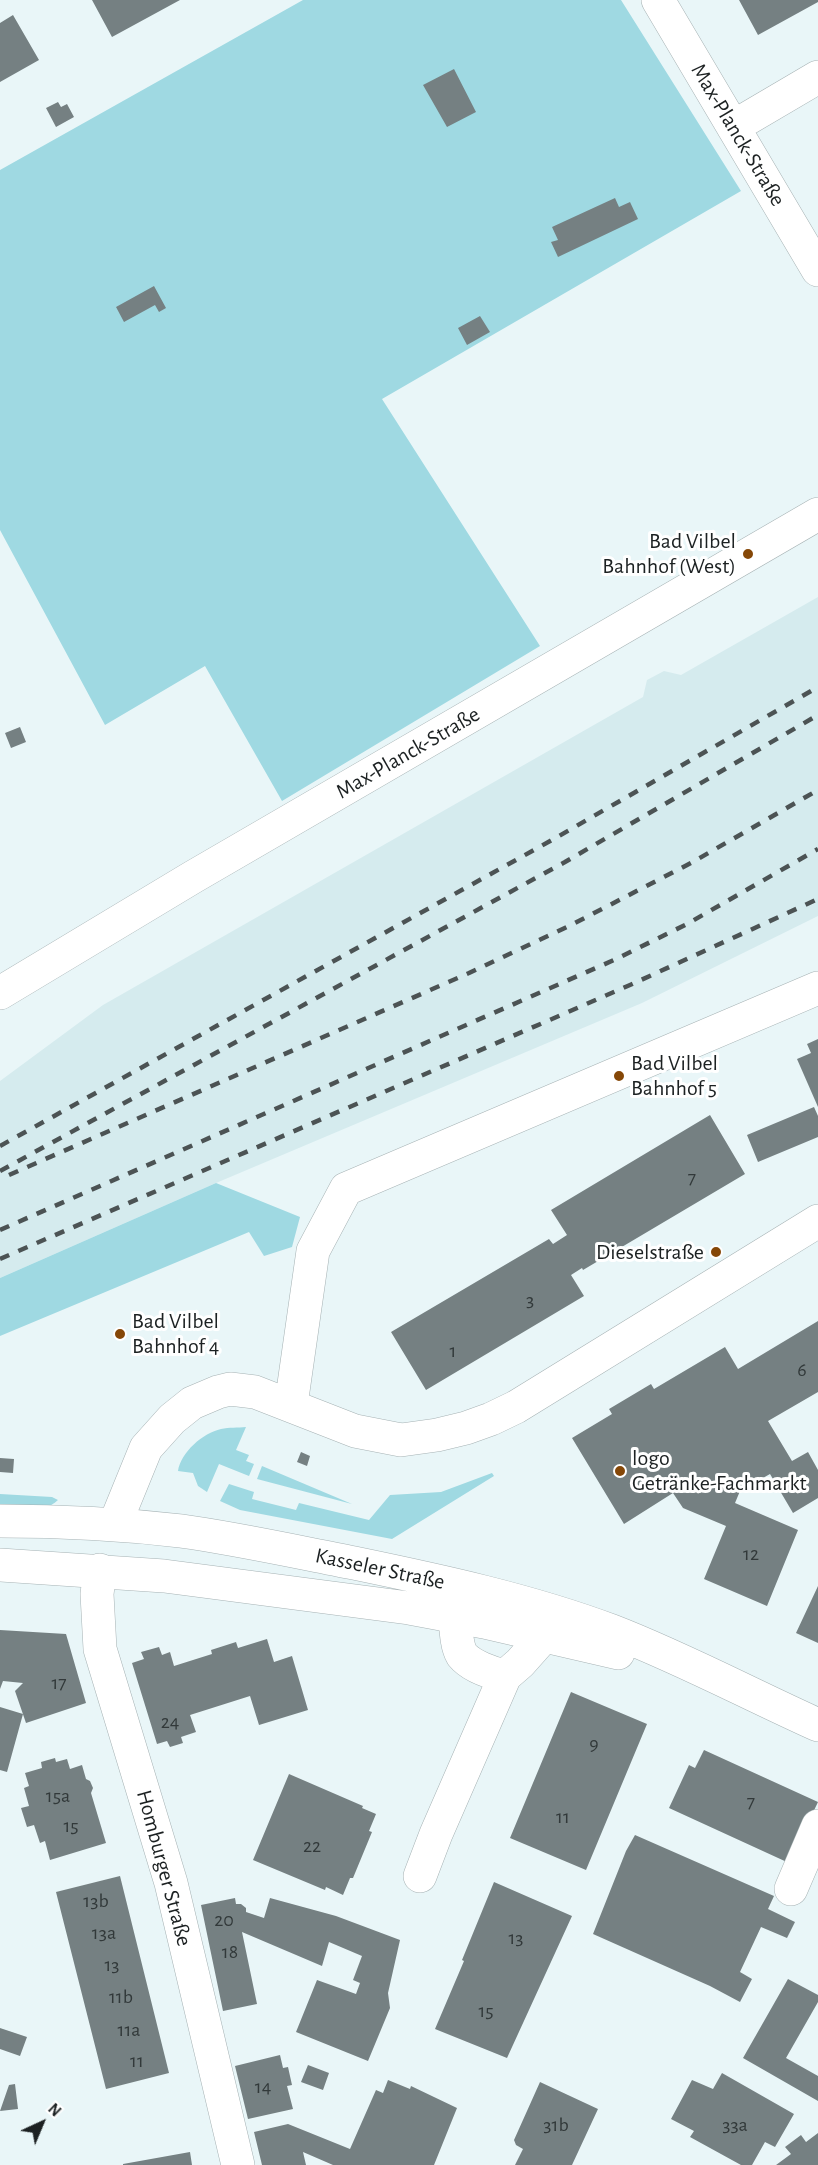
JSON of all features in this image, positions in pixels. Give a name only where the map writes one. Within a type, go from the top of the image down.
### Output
[{"type":"street","name":"Max-Planck-Straße","points":[[658,0],[818,270]]},
{"type":"street","points":[[733,127],[818,77]]},
{"type":"street","name":"Max-Planck-Straße","points":[[0,993],[193,877],[818,514]]},
{"type":"street","points":[[291,1405],[313,1251],[346,1189],[818,988]]},
{"type":"street","points":[[115,1524],[146,1448],[172,1419],[192,1403],[230,1389],[255,1392],[355,1431],[400,1440],[437,1436],[466,1428],[516,1407],[818,1221]]},
{"type":"street","name":"Kasseler Straße","points":[[0,1521],[115,1524],[183,1532],[293,1551],[468,1587],[550,1610],[611,1631],[818,1725]]},
{"type":"street","name":"Homburger Straße","points":[[115,1524],[100,1570],[97,1594],[100,1649],[171,1883],[238,2165]]},
{"type":"street","name":"Kasseler Straße","points":[[0,1565],[100,1570],[198,1580],[409,1608],[638,1658],[743,1691]]},
{"type":"street","points":[[455,1617],[461,1653],[484,1669],[505,1676]]},
{"type":"street","points":[[420,1876],[505,1676],[544,1636]]},
{"type":"street","points":[[791,1889],[818,1826]]},
{"type":"shaded area","points":[[303,0],[621,0],[741,191],[382,399],[540,646],[282,801],[205,666],[105,725],[0,530],[0,170]]},
{"type":"shaded area","points":[[818,597],[818,916],[642,1003],[216,1183],[0,1278],[0,1081],[103,1005],[643,697],[647,680],[664,671],[681,675]]},
{"type":"shaded area","points":[[216,1183],[300,1217],[292,1247],[264,1256],[249,1232],[0,1336],[0,1278]]},
{"type":"shaded area","points":[[246,1427],[236,1450],[249,1455],[246,1461],[254,1464],[249,1476],[219,1464],[207,1492],[198,1486],[193,1473],[178,1471],[183,1457],[200,1439],[224,1428]]},
{"type":"shaded area","points":[[262,1466],[352,1504],[257,1479]]},
{"type":"shaded area","points":[[492,1473],[494,1476],[392,1539],[240,1510],[220,1501],[229,1484],[254,1492],[252,1499],[296,1510],[299,1503],[369,1520],[390,1495],[441,1492]]},
{"type":"shaded area","points":[[0,1494],[52,1497],[58,1500],[38,1509],[0,1509]]},
{"type":"building","points":[[92,0],[180,0],[112,37]]},
{"type":"building","points":[[739,0],[818,0],[818,2],[758,35]]},
{"type":"building","points":[[13,15],[39,60],[0,82],[0,23]]},
{"type":"building","points":[[454,69],[476,112],[447,127],[423,85]]},
{"type":"building","points":[[58,102],[61,107],[67,104],[74,117],[56,127],[46,108]]},
{"type":"building","points":[[615,198],[619,207],[630,202],[638,219],[558,257],[551,242],[558,240],[552,227]]},
{"type":"building","points":[[154,286],[166,308],[159,312],[155,305],[124,322],[116,307]]},
{"type":"building","points":[[480,316],[490,332],[467,345],[458,328]]},
{"type":"building","points":[[20,727],[26,742],[11,748],[5,733]]},
{"type":"building","points":[[818,1039],[818,1107],[797,1059],[811,1053],[807,1044]]},
{"type":"building","points":[[814,1107],[818,1116],[818,1137],[758,1162],[747,1135]]},
{"type":"building","points":[[710,1115],[745,1174],[571,1275],[584,1296],[426,1390],[391,1332],[549,1239],[553,1244],[567,1235],[551,1210]]},
{"type":"building","points":[[818,1321],[818,1392],[768,1421],[792,1461],[808,1452],[818,1470],[818,1498],[793,1513],[770,1474],[740,1491],[735,1503],[798,1530],[767,1606],[704,1579],[726,1526],[683,1508],[673,1493],[624,1524],[572,1438],[612,1414],[609,1409],[651,1384],[654,1389],[725,1347],[738,1369]]},
{"type":"building","points":[[301,1452],[310,1456],[307,1466],[297,1462]]},
{"type":"building","points":[[0,1458],[14,1459],[13,1473],[0,1472]]},
{"type":"building","points":[[818,1586],[818,1643],[796,1633]]},
{"type":"building","points":[[0,1630],[66,1634],[86,1703],[26,1723],[15,1691],[23,1683],[3,1681],[0,1689]]},
{"type":"building","points":[[267,1639],[274,1662],[292,1656],[308,1710],[259,1725],[250,1696],[190,1715],[196,1732],[181,1737],[183,1743],[170,1747],[167,1741],[157,1744],[132,1663],[144,1659],[141,1652],[159,1647],[162,1655],[170,1652],[174,1666],[212,1654],[211,1650],[236,1642],[238,1648]]},
{"type":"building","points":[[571,1692],[647,1724],[586,1870],[510,1838]]},
{"type":"building","points":[[0,1707],[23,1714],[7,1772],[0,1770]]},
{"type":"building","points":[[704,1750],[818,1802],[789,1863],[669,1808],[689,1765],[695,1768]]},
{"type":"building","points":[[55,1758],[56,1762],[67,1759],[70,1769],[82,1765],[86,1779],[90,1781],[93,1788],[91,1793],[106,1843],[50,1860],[45,1841],[40,1843],[34,1825],[27,1827],[21,1808],[29,1806],[24,1788],[29,1786],[25,1773],[42,1768],[41,1762]]},
{"type":"building","points":[[289,1774],[363,1806],[362,1808],[376,1814],[369,1831],[372,1832],[353,1878],[350,1878],[343,1895],[326,1887],[325,1890],[253,1860]]},
{"type":"building","points":[[635,1835],[774,1896],[768,1909],[795,1922],[787,1938],[761,1927],[740,1972],[752,1979],[740,2002],[710,1986],[593,1934],[626,1851]]},
{"type":"building","points":[[120,1876],[169,2073],[106,2089],[56,1892]]},
{"type":"building","points":[[494,1882],[572,1916],[507,2058],[435,2029]]},
{"type":"building","points":[[235,1898],[236,1904],[241,1904],[246,1908],[246,1912],[264,1918],[270,1898],[336,1916],[400,1940],[388,1993],[390,2008],[368,2061],[296,2032],[317,1980],[356,1994],[360,1983],[353,1980],[362,1956],[329,1942],[322,1966],[242,1932],[257,2004],[223,2011],[201,1905]]},
{"type":"building","points":[[788,1979],[818,1995],[818,2002],[786,2058],[818,2076],[818,2101],[743,2058]]},
{"type":"building","points":[[0,2028],[27,2037],[20,2056],[0,2049]]},
{"type":"building","points":[[280,2055],[283,2068],[288,2067],[292,2085],[287,2086],[293,2109],[248,2119],[235,2066]]},
{"type":"building","points":[[308,2065],[329,2073],[323,2090],[301,2082]]},
{"type":"building","points":[[722,2073],[794,2114],[775,2147],[765,2142],[752,2165],[741,2165],[690,2137],[694,2131],[671,2119],[692,2080],[713,2089]]},
{"type":"building","points":[[388,2080],[410,2089],[411,2086],[457,2108],[434,2165],[333,2165],[303,2152],[306,2165],[262,2165],[254,2132],[288,2124],[350,2149],[376,2090],[383,2093]]},
{"type":"building","points":[[540,2082],[598,2109],[572,2165],[515,2165],[523,2149],[516,2145],[514,2140]]},
{"type":"building","points":[[15,2084],[18,2109],[0,2111],[9,2085]]},
{"type":"building","points":[[818,2133],[818,2165],[776,2165],[791,2154],[785,2147],[801,2135],[806,2142]]},
{"type":"building","points":[[190,2152],[192,2165],[123,2165],[123,2164]]},
{"type":"railway","points":[[0,1146],[552,840],[818,687]]},
{"type":"railway","points":[[0,1171],[565,862],[818,715]]},
{"type":"railway","points":[[9,1175],[469,973],[569,926],[691,863],[818,790]]},
{"type":"railway","points":[[0,1230],[614,960],[687,924],[818,849]]},
{"type":"railway","points":[[0,1259],[630,985],[818,899]]},
{"type":"place","name":"Bad Vilbel Bahnhof (West)","points":[[748,554]]},
{"type":"place","name":"Bad Vilbel Bahnhof 5","points":[[619,1076]]},
{"type":"place","name":"Dieselstraße","points":[[716,1252]]},
{"type":"place","name":"Bad Vilbel Bahnhof 4","points":[[120,1334]]},
{"type":"place","name":"logo Getränke-Fachmarkt","points":[[620,1471]]}]
